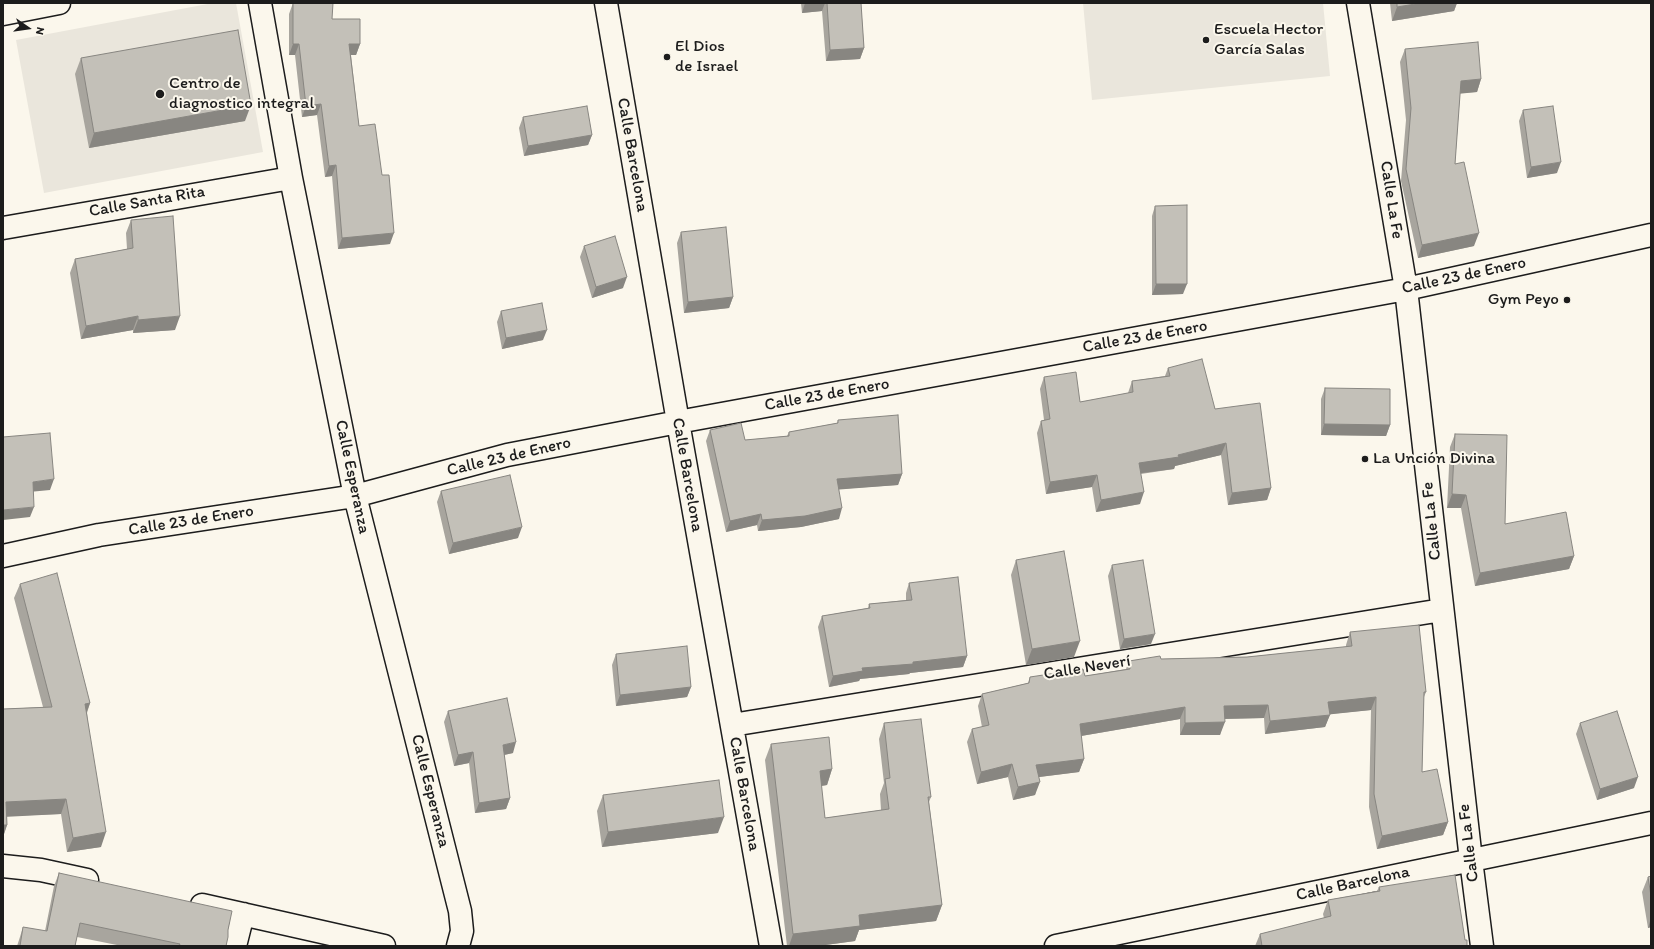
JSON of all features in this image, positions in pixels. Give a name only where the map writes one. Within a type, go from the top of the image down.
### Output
[{"type":"street","points":[[3,14],[59,3]]},
{"type":"street","name":"Calle Esperanza","points":[[260,3],[291,178],[355,496],[460,910],[462,931],[458,946]]},
{"type":"street","name":"Calle Barcelona","points":[[606,3],[678,422],[771,946]]},
{"type":"street","name":"Calle La Fe","points":[[1358,3],[1406,289],[1482,946]]},
{"type":"street","name":"Calle Santa Rita","points":[[3,228],[291,178]]},
{"type":"street","name":"Calle 23 de Enero","points":[[3,556],[99,535],[355,496],[507,455],[678,422],[1406,289],[1651,235]]},
{"type":"street","name":"Calle Neverí","points":[[732,725],[1442,610]]},
{"type":"street","name":"Calle Barcelona","points":[[1056,946],[1651,823]]},
{"type":"street","points":[[3,866],[41,870],[103,884]]},
{"type":"street","points":[[180,900],[384,946]]},
{"type":"street","points":[[235,946],[243,914]]},
{"type":"shaded area","points":[[213,3],[236,3],[263,152],[44,193],[16,40]]},
{"type":"shaded area","name":"Escuela Hector García Salas","points":[[1083,3],[1323,3],[1330,76],[1092,100]]},
{"type":"building","points":[[293,3],[333,3],[332,19],[360,19],[360,44],[349,44],[359,126],[375,124],[382,175],[389,175],[394,233],[342,238],[336,165],[329,166],[321,104],[306,106],[299,44],[293,44]]},
{"type":"building","points":[[827,3],[861,3],[864,48],[830,50]]},
{"type":"building","points":[[1397,3],[1421,3],[1397,7]]},
{"type":"building","points":[[238,30],[251,105],[94,133],[81,58]]},
{"type":"building","points":[[1478,42],[1481,79],[1461,81],[1455,164],[1464,162],[1479,233],[1422,245],[1406,169],[1411,108],[1405,49]]},
{"type":"building","points":[[587,106],[592,135],[528,146],[523,117]]},
{"type":"building","points":[[1553,106],[1561,162],[1531,167],[1523,110]]},
{"type":"building","points":[[1187,205],[1187,284],[1156,284],[1155,206]]},
{"type":"building","points":[[173,216],[180,316],[138,320],[138,316],[86,326],[75,259],[133,248],[131,220]]},
{"type":"building","points":[[726,227],[733,297],[688,302],[681,232]]},
{"type":"building","points":[[615,236],[627,277],[596,287],[584,246]]},
{"type":"building","points":[[542,303],[547,330],[506,338],[501,311]]},
{"type":"building","points":[[1202,359],[1215,409],[1260,403],[1271,488],[1232,493],[1226,443],[1178,455],[1179,457],[1139,463],[1144,492],[1101,500],[1097,475],[1050,482],[1041,421],[1050,419],[1044,377],[1076,372],[1080,402],[1133,392],[1132,381],[1170,376],[1168,368]]},
{"type":"building","points":[[1325,388],[1390,389],[1390,425],[1324,424]]},
{"type":"building","points":[[898,415],[902,474],[837,479],[842,508],[805,516],[762,520],[761,514],[730,521],[710,430],[741,423],[745,440],[789,436],[789,432],[838,423],[838,420]]},
{"type":"building","points":[[50,433],[54,479],[33,482],[34,507],[3,510],[3,437]]},
{"type":"building","points":[[1455,434],[1507,435],[1505,524],[1566,512],[1574,556],[1480,573],[1466,495],[1452,494]]},
{"type":"building","points":[[510,475],[522,527],[453,543],[441,491]]},
{"type":"building","points":[[1064,551],[1080,641],[1032,649],[1016,560]]},
{"type":"building","points":[[1143,560],[1155,634],[1124,639],[1112,565]]},
{"type":"building","points":[[57,573],[90,703],[85,704],[106,832],[73,838],[66,799],[6,802],[7,825],[3,825],[3,709],[52,707],[20,584]]},
{"type":"building","points":[[958,577],[967,656],[913,662],[913,664],[862,668],[863,671],[833,676],[822,616],[870,608],[869,604],[912,600],[909,583]]},
{"type":"building","points":[[1419,625],[1426,692],[1424,692],[1422,772],[1437,769],[1448,822],[1382,836],[1374,794],[1376,697],[1328,702],[1330,715],[1270,721],[1268,705],[1224,706],[1225,722],[1185,723],[1185,707],[1080,724],[1084,759],[1036,765],[1040,782],[1018,787],[1012,764],[981,772],[972,729],[989,725],[982,694],[1029,683],[1030,677],[1083,669],[1085,676],[1130,669],[1129,661],[1160,656],[1161,659],[1247,657],[1352,646],[1350,632]]},
{"type":"building","points":[[687,646],[691,687],[620,695],[616,654]]},
{"type":"building","points":[[507,698],[516,742],[503,745],[510,798],[479,803],[473,752],[458,755],[448,711]]},
{"type":"building","points":[[1617,711],[1638,777],[1600,789],[1580,723]]},
{"type":"building","points":[[921,719],[931,797],[928,797],[942,905],[859,915],[860,926],[793,934],[771,744],[829,737],[832,769],[820,771],[825,818],[889,809],[885,779],[890,778],[884,723]]},
{"type":"building","points":[[719,780],[724,817],[608,832],[603,795]]},
{"type":"building","points":[[59,873],[232,911],[226,946],[179,946],[180,944],[80,923],[75,946],[20,946],[23,927],[47,931]]},
{"type":"building","points":[[1455,875],[1467,946],[1262,946],[1260,934],[1331,916],[1328,900],[1380,891],[1379,887]]},
{"type":"building","points":[[1651,876],[1651,896],[1648,877]]},
{"type":"place","name":"Escuela Hector García Salas","points":[[1206,40]]},
{"type":"place","name":"El Dios de Israel","points":[[667,57]]},
{"type":"place","name":"Centro de diagnostico integral","points":[[160,94]]},
{"type":"place","name":"Gym Peyo","points":[[1567,300]]},
{"type":"place","name":"La Unción Divina","points":[[1365,459]]}]
